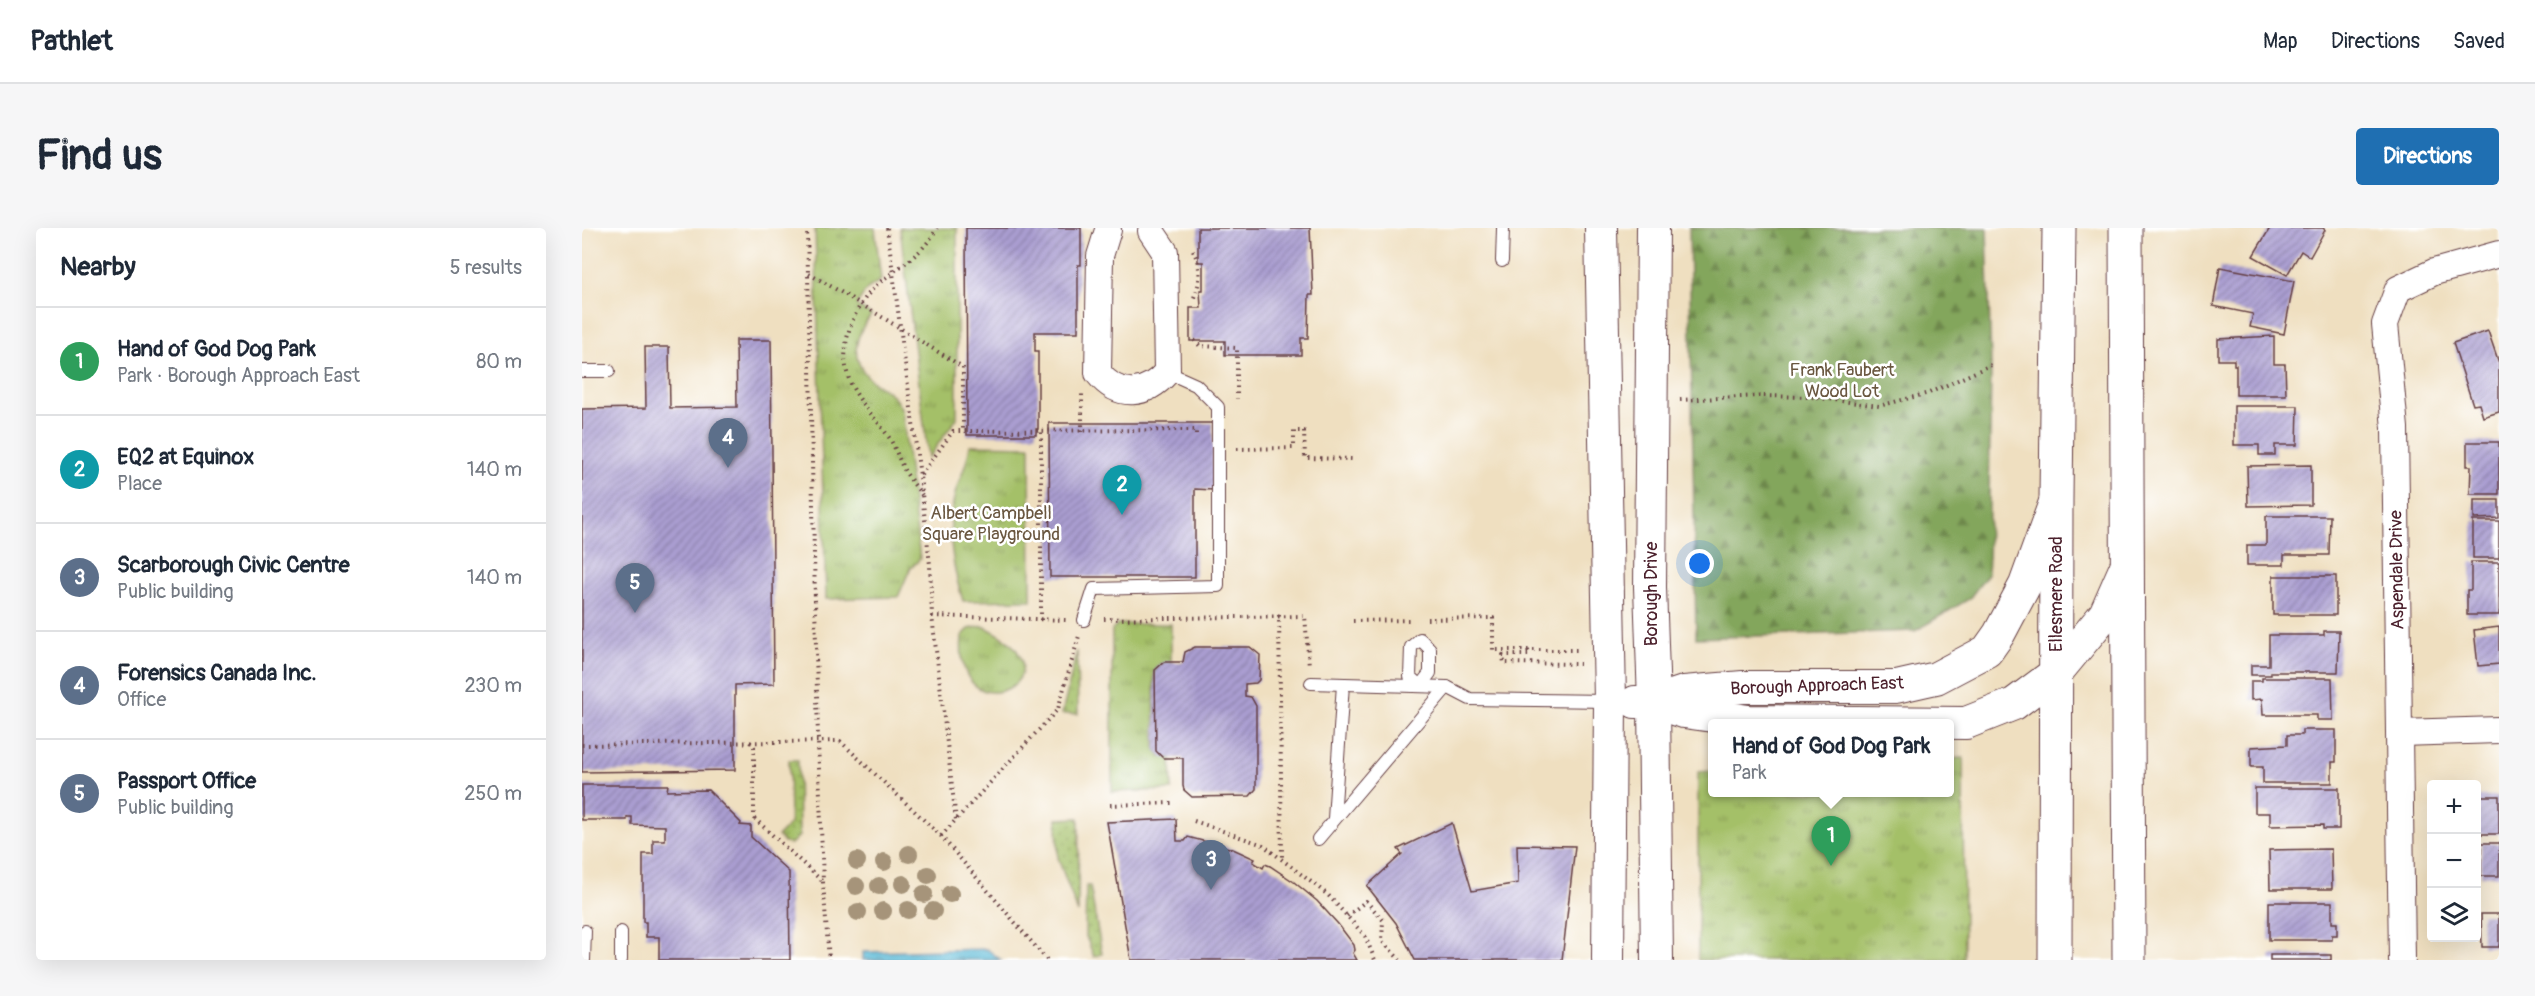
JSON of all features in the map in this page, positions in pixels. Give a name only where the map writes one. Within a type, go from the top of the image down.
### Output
[{"type":"main road","name":"Ellesmere Road","points":[[2055,960],[2059,228]]},
{"type":"main road","points":[[2126,228],[2129,960]]},
{"type":"street","points":[[1601,228],[1610,701],[1608,960]]},
{"type":"street","name":"Borough Drive","points":[[1653,228],[1650,587],[1654,702],[1657,960]]},
{"type":"street","points":[[1108,230],[1100,256],[1098,372],[1112,386],[1131,393],[1152,386],[1167,372],[1165,252],[1151,231]]},
{"type":"street","name":"Aspendale Drive","points":[[2402,960],[2395,428],[2385,324],[2398,289],[2434,272],[2499,254]]},
{"type":"street","name":"Borough Approach East","points":[[1654,702],[1684,692],[1743,687],[1896,687],[1936,678],[1987,651],[1999,634],[2025,585],[2056,500]]},
{"type":"street","name":"Borough Approach East","points":[[1954,723],[1966,723],[2014,704],[2057,672],[2105,614],[2127,564]]},
{"type":"street","name":"Borough Approach East","points":[[1610,701],[1654,702],[1684,712],[1735,719]]},
{"type":"street","points":[[2400,732],[2499,730]]},
{"type":"lane","points":[[1502,261],[1503,228]]},
{"type":"lane","points":[[582,371],[609,370]]},
{"type":"lane","points":[[1084,620],[1094,590],[1218,586],[1218,407],[1196,385],[1167,372]]},
{"type":"lane","points":[[1311,683],[1447,687],[1470,699],[1610,701]]},
{"type":"lane","points":[[1334,819],[1343,684]]},
{"type":"lane","points":[[1318,839],[1447,687]]},
{"type":"lane","points":[[584,960],[585,931]]},
{"type":"lane","points":[[621,932],[621,960]]},
{"type":"path","points":[[807,228],[818,740],[823,882],[829,960]]},
{"type":"path","points":[[887,228],[920,476],[930,565],[932,616],[956,820]]},
{"type":"path","points":[[922,495],[905,473],[889,437],[865,408],[850,383],[845,357],[849,330],[861,303],[878,284],[928,245],[937,228]]},
{"type":"path","points":[[1190,242],[1201,268],[1200,283],[1193,301]]},
{"type":"path","points":[[808,274],[861,303],[900,330],[963,367],[963,431]]},
{"type":"path","points":[[1192,336],[1200,346],[1237,348],[1237,404]]},
{"type":"path","points":[[1680,400],[1759,396],[1812,397],[1879,406],[1929,393],[1991,365]]},
{"type":"path","points":[[920,476],[952,431],[1196,430],[1196,452],[1294,448],[1294,431],[1304,431],[1305,458],[1352,459]]},
{"type":"path","points":[[1041,432],[1041,620]]},
{"type":"path","points":[[1237,438],[1237,449]]},
{"type":"path","points":[[1279,615],[1282,860]]},
{"type":"path","points":[[932,616],[1041,620],[1305,616],[1311,683]]},
{"type":"path","points":[[1493,618],[1493,650],[1581,650]]},
{"type":"path","points":[[941,836],[1058,709],[1084,620]]},
{"type":"path","points":[[1528,650],[1529,655],[1503,655],[1504,663],[1581,664]]},
{"type":"path","points":[[750,741],[754,747],[754,818],[823,882]]},
{"type":"path","points":[[582,745],[840,741],[941,836],[1047,960]]},
{"type":"path","points":[[1110,805],[1172,803]]},
{"type":"path","points":[[1194,821],[1263,845],[1328,896],[1365,936],[1376,960]]},
{"type":"path","points":[[1347,916],[1366,902],[1383,920],[1382,941],[1400,960]]},
{"type":"green space","points":[[815,228],[875,228],[881,280],[867,289],[856,305],[871,315],[861,330],[856,346],[859,363],[863,370],[871,380],[892,395],[902,410],[920,559],[910,569],[898,597],[826,599]]},
{"type":"green space","points":[[900,228],[957,228],[957,418],[928,458]]},
{"type":"green space","name":"Frank Faubert Wood Lot","points":[[1689,228],[1987,228],[1991,365],[1988,574],[1969,599],[1915,631],[1696,638]]},
{"type":"green space","name":"Albert Campbell Square Playground","points":[[970,445],[1030,446],[1031,600],[963,601],[953,562],[951,521],[955,494]]},
{"type":"green space","points":[[1118,624],[1171,624],[1171,662],[1161,663],[1154,672],[1155,747],[1160,757],[1171,758],[1172,790],[1112,792],[1112,630]]},
{"type":"green space","points":[[983,626],[1012,645],[1022,663],[1019,678],[1008,689],[992,692],[976,686],[964,668],[962,636],[969,629]]},
{"type":"green space","points":[[1077,651],[1078,714],[1062,714]]},
{"type":"green space","points":[[1963,758],[1964,960],[1698,960],[1698,772],[1708,771],[1708,797],[1954,797],[1954,759]]},
{"type":"green space","points":[[789,760],[798,760],[799,836],[791,844],[784,843],[778,836],[790,824]]},
{"type":"green space","points":[[1079,818],[1078,913],[1058,858],[1057,819]]},
{"type":"green space","points":[[1086,886],[1090,886],[1102,954],[1094,957],[1085,934]]},
{"type":"water","points":[[987,949],[1001,960],[863,960],[863,952]]},
{"type":"building","points":[[966,228],[1081,228],[1081,265],[1078,265],[1078,332],[1035,332],[1035,351],[1038,351],[1038,429],[1036,429],[1036,435],[967,435]]},
{"type":"building","points":[[1198,228],[1310,228],[1313,295],[1309,295],[1308,338],[1301,338],[1301,355],[1225,355],[1225,341],[1190,341],[1190,308],[1201,308],[1200,290],[1203,290],[1203,262],[1198,262]]},
{"type":"building","points":[[2270,228],[2323,228],[2325,230],[2310,257],[2301,251],[2287,275],[2253,256]]},
{"type":"building","points":[[2220,267],[2294,281],[2284,334],[2250,327],[2253,314],[2213,306]]},
{"type":"building","points":[[2488,331],[2499,363],[2499,412],[2483,417],[2479,404],[2473,405],[2453,343]]},
{"type":"building","points":[[2274,336],[2274,364],[2285,364],[2286,395],[2236,395],[2236,365],[2234,365],[2234,360],[2218,360],[2218,339]]},
{"type":"building","points":[[736,340],[771,340],[774,684],[735,685],[735,770],[582,772],[582,409],[646,408],[645,347],[669,347],[670,408],[737,407]]},
{"type":"building","points":[[2234,406],[2298,406],[2297,445],[2275,445],[2275,455],[2259,455],[2259,445],[2234,445]]},
{"type":"building","points":[[1049,423],[1213,423],[1213,490],[1195,489],[1195,577],[1050,577]]},
{"type":"building","points":[[2467,442],[2499,442],[2499,494],[2470,494],[2471,466],[2467,466]]},
{"type":"building","points":[[2311,465],[2311,505],[2248,506],[2247,466]]},
{"type":"building","points":[[2474,500],[2499,500],[2499,518],[2474,519]]},
{"type":"building","points":[[2266,516],[2330,516],[2329,555],[2284,555],[2284,565],[2247,565],[2247,545],[2266,545]]},
{"type":"building","points":[[2473,521],[2499,521],[2499,558],[2473,558]]},
{"type":"building","points":[[2471,562],[2499,562],[2499,615],[2467,615],[2467,590],[2471,590]]},
{"type":"building","points":[[2273,576],[2336,576],[2336,615],[2273,615]]},
{"type":"building","points":[[2499,627],[2499,664],[2478,666],[2474,630]]},
{"type":"building","points":[[2324,631],[2339,631],[2338,672],[2271,672],[2271,675],[2251,675],[2251,665],[2269,665],[2269,635],[2324,635]]},
{"type":"building","points":[[1195,647],[1250,647],[1260,655],[1259,680],[1256,683],[1245,684],[1245,696],[1251,697],[1256,706],[1256,789],[1250,796],[1192,797],[1183,786],[1183,758],[1163,758],[1156,751],[1155,670],[1164,662],[1183,662],[1185,652]]},
{"type":"building","points":[[2262,678],[2332,678],[2333,720],[2317,720],[2317,715],[2263,715],[2262,699],[2251,700],[2251,681],[2262,681]]},
{"type":"building","points":[[2302,730],[2336,730],[2336,762],[2332,762],[2332,783],[2263,783],[2263,767],[2251,767],[2251,747],[2287,745],[2287,735],[2302,735]]},
{"type":"building","points":[[582,785],[668,785],[667,791],[708,790],[741,823],[740,825],[751,826],[751,837],[789,872],[790,960],[659,960],[659,937],[646,937],[646,922],[643,922],[643,854],[653,854],[653,840],[665,840],[665,826],[632,825],[632,817],[627,817],[627,820],[582,820]]},
{"type":"building","points":[[2255,788],[2339,788],[2339,829],[2323,829],[2323,825],[2270,826],[2270,813],[2255,813]]},
{"type":"building","points":[[2481,796],[2499,796],[2499,834],[2481,834]]},
{"type":"building","points":[[1176,819],[1177,841],[1185,841],[1188,837],[1233,849],[1255,859],[1253,862],[1263,868],[1265,864],[1270,866],[1294,882],[1317,901],[1338,924],[1354,945],[1353,953],[1357,960],[1131,960],[1107,822]]},
{"type":"building","points":[[1452,823],[1472,891],[1518,883],[1517,845],[1575,846],[1562,960],[1415,960],[1396,923],[1367,886],[1402,854],[1398,849]]},
{"type":"building","points":[[2481,843],[2499,843],[2499,876],[2481,876]]},
{"type":"building","points":[[2331,849],[2332,889],[2270,889],[2269,850]]},
{"type":"building","points":[[2269,902],[2332,902],[2332,923],[2337,923],[2337,935],[2332,935],[2332,940],[2269,940]]},
{"type":"building","points":[[2481,914],[2499,914],[2499,947],[2482,947]]},
{"type":"building","points":[[2270,955],[2331,955],[2331,960],[2270,960]]},
{"type":"place","name":"Forensics Canada Inc.","points":[[728,468]]},
{"type":"place","name":"EQ2 at Equinox","points":[[1122,515]]},
{"type":"place","name":"Passport Office","points":[[635,613]]},
{"type":"place","name":"Hand of God Dog Park","points":[[1831,866]]},
{"type":"place","name":"Scarborough Civic Centre","points":[[1211,890]]}]
